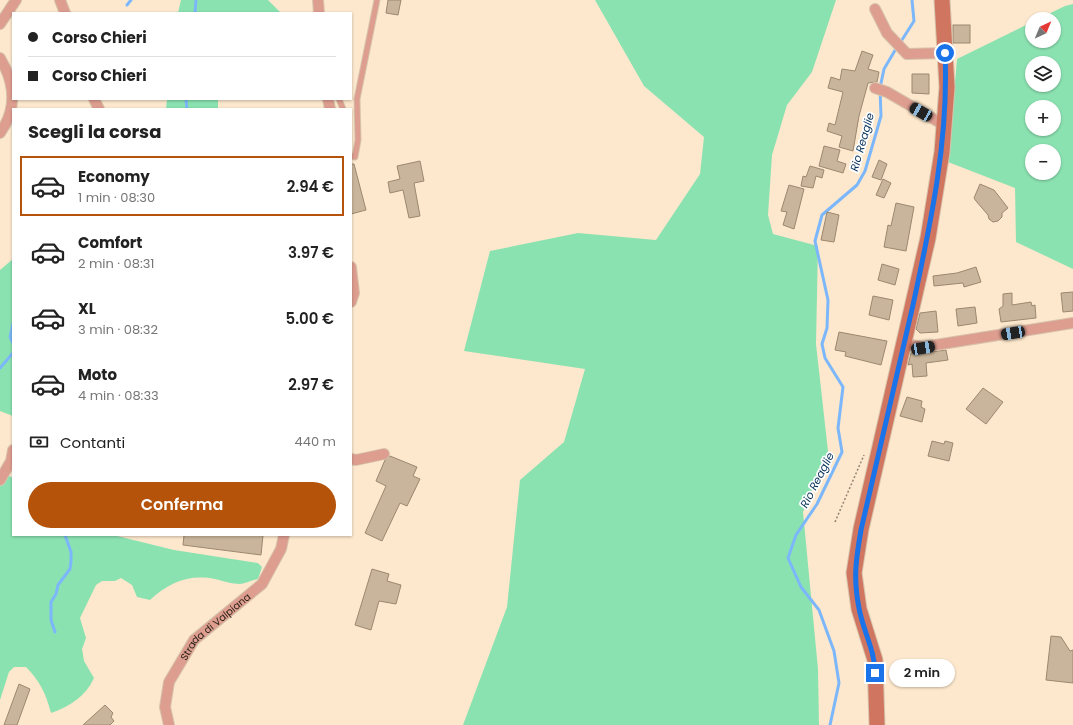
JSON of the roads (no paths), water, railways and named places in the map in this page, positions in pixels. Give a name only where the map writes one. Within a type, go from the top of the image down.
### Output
[{"type":"main road","points":[[877,725],[875,660],[859,609],[854,573],[861,530],[928,238],[942,152],[947,87],[942,0]]},
{"type":"street","points":[[0,24],[16,0]]},
{"type":"street","points":[[60,0],[64,12]]},
{"type":"street","points":[[318,0],[319,12]]},
{"type":"street","points":[[875,9],[887,33],[903,52],[907,54],[945,53]]},
{"type":"street","points":[[0,58],[7,69],[12,86],[12,110],[0,133]]},
{"type":"street","points":[[875,88],[888,92],[944,125]]},
{"type":"street","points":[[352,276],[354,293],[352,299]]},
{"type":"street","points":[[904,344],[923,348],[1073,323]]},
{"type":"street","points":[[0,480],[10,461],[12,454]]},
{"type":"street","points":[[352,459],[356,460],[384,454]]},
{"type":"street","name":"Strada di Valpiana","points":[[169,725],[164,707],[169,682],[194,640],[262,584],[280,549],[284,536]]},
{"type":"lane","points":[[352,156],[355,157],[358,140],[358,99],[377,0]]},
{"type":"waterway","points":[[127,5],[131,0]]},
{"type":"waterway","points":[[195,12],[196,0]]},
{"type":"waterway","name":"Rio Reaglie","points":[[900,43],[914,21],[912,0]]},
{"type":"waterway","name":"Rio Reaglie","points":[[830,725],[839,683],[834,651],[819,610],[801,587],[788,558],[796,535],[817,504],[842,452],[838,428],[843,387],[825,358],[822,344],[827,328],[828,300],[815,241],[822,215],[857,185],[865,171],[881,116],[880,88],[884,69],[897,47]]},
{"type":"waterway","points":[[186,100],[187,108]]},
{"type":"waterway","points":[[12,328],[10,337],[12,341]]},
{"type":"waterway","points":[[0,368],[12,354]]},
{"type":"waterway","points":[[55,632],[51,620],[51,602],[56,594],[58,585],[70,569],[71,561],[71,552],[65,536]]}]
